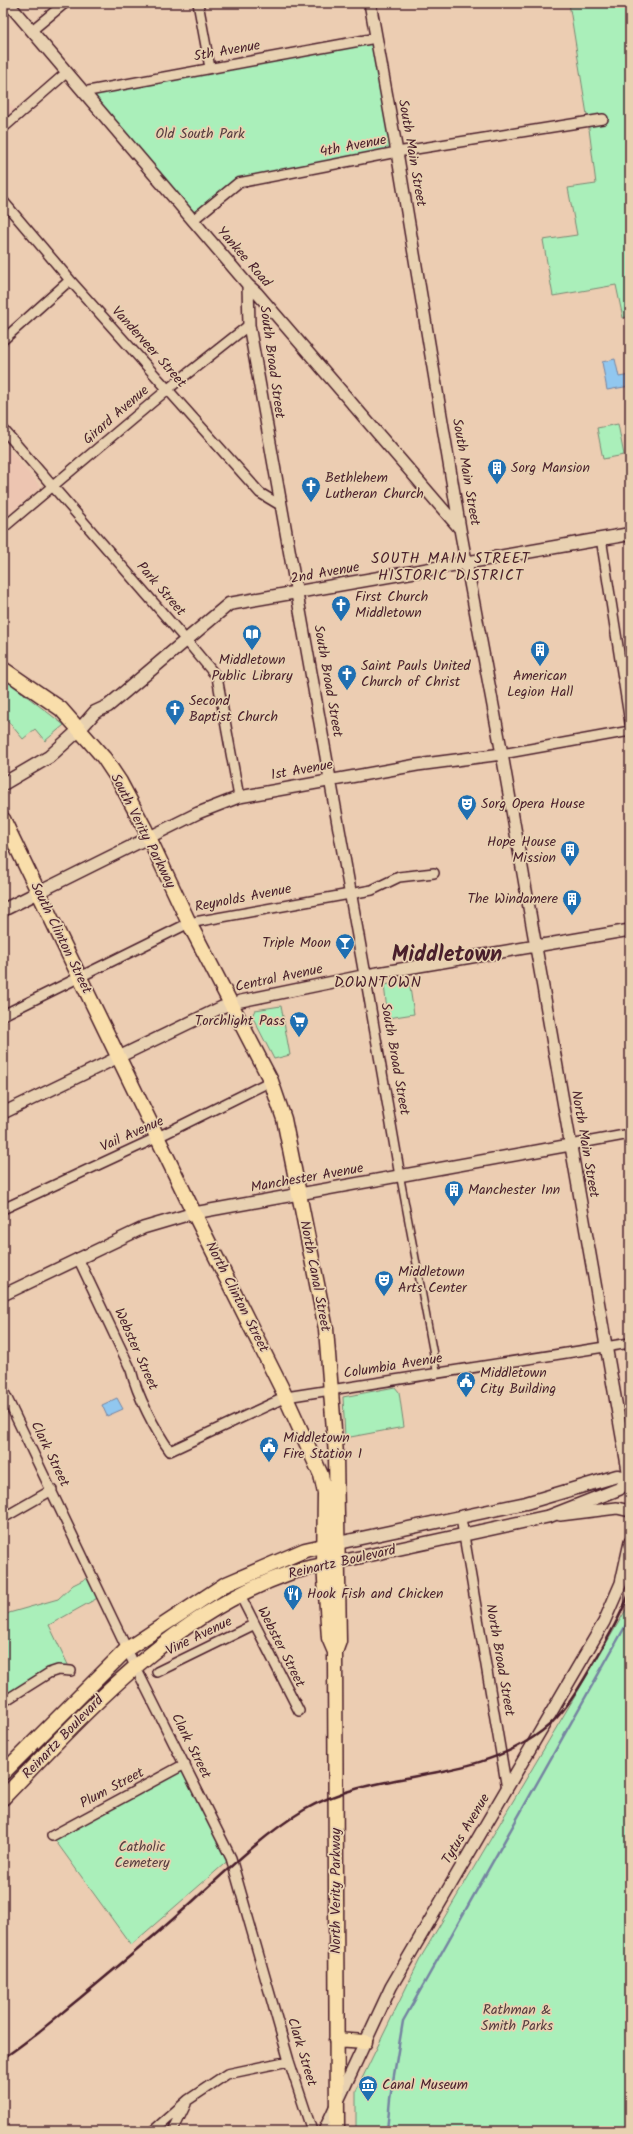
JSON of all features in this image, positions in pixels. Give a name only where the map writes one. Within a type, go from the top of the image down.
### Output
[{"type":"main road","name":"2nd Avenue","points":[[3,784],[41,763],[80,729],[90,726],[104,715],[108,706],[228,604],[630,534]]},
{"type":"main road","name":"South Verity Parkway","points":[[3,669],[10,676],[61,709],[80,729],[120,782],[189,923],[231,1004]]},
{"type":"main road","name":"South Clinton Street","points":[[3,819],[120,1057]]},
{"type":"main road","name":"1st Avenue","points":[[3,910],[39,892]]},
{"type":"main road","name":"North Canal Street","points":[[231,1004],[271,1082],[284,1118],[326,1329],[336,1455],[331,1563]]},
{"type":"main road","name":"North Clinton Street","points":[[120,1057],[194,1213],[286,1397],[323,1480],[332,1544]]},
{"type":"main road","name":"Reinartz Boulevard","points":[[3,1773],[127,1649],[224,1585],[305,1550],[526,1503],[617,1476],[630,1478]]},
{"type":"main road","name":"Reinartz Boulevard","points":[[3,1798],[64,1734],[135,1666],[168,1640],[240,1595],[292,1572],[464,1536],[550,1516],[619,1489],[630,1478]]},
{"type":"main road","name":"North Verity Parkway","points":[[331,1563],[339,1641],[335,1652],[337,2131]]},
{"type":"main road","points":[[336,2040],[365,2042]]},
{"type":"street","name":"Yankee Road","points":[[8,3],[248,285],[257,293],[460,529]]},
{"type":"street","points":[[32,31],[65,3]]},
{"type":"street","points":[[198,3],[210,68]]},
{"type":"street","name":"South Main Street","points":[[370,3],[397,152],[460,529],[502,754],[535,946]]},
{"type":"street","name":"5th Avenue","points":[[83,92],[376,38]]},
{"type":"street","points":[[3,128],[66,73]]},
{"type":"street","name":"4th Avenue","points":[[193,220],[238,183],[397,152],[603,119]]},
{"type":"street","name":"Vanderveer Street","points":[[3,201],[70,280],[260,493],[280,505]]},
{"type":"street","points":[[3,340],[70,280]]},
{"type":"street","name":"South Broad Street","points":[[248,285],[249,325],[400,1176]]},
{"type":"street","name":"Girard Avenue","points":[[3,528],[53,488],[168,389],[249,325]]},
{"type":"street","name":"Park Street","points":[[3,429],[217,677],[239,797]]},
{"type":"street","points":[[601,538],[630,723]]},
{"type":"street","name":"1st Avenue","points":[[39,892],[149,839],[198,813],[239,797],[330,780],[502,754],[630,731]]},
{"type":"street","name":"Reynolds Avenue","points":[[3,1016],[80,976],[189,923],[372,890],[399,877],[434,873]]},
{"type":"street","name":"Central Avenue","points":[[3,1113],[231,1004],[264,995],[365,975],[630,930]]},
{"type":"street","name":"North Main Street","points":[[535,946],[606,1347]]},
{"type":"street","name":"Vail Avenue","points":[[3,1209],[158,1137],[271,1082]]},
{"type":"street","name":"Manchester Avenue","points":[[3,1295],[143,1228],[194,1213],[630,1134]]},
{"type":"street","points":[[400,1176],[438,1373]]},
{"type":"street","name":"Webster Street","points":[[78,1258],[132,1370],[134,1381],[170,1451]]},
{"type":"street","name":"Columbia Avenue","points":[[170,1451],[286,1397],[630,1344]]},
{"type":"street","points":[[606,1347],[630,1482]]},
{"type":"street","name":"Clark Street","points":[[3,1390],[135,1666],[231,1858],[289,2061],[312,2131]]},
{"type":"street","points":[[3,1518],[52,1490]]},
{"type":"street","points":[[550,1516],[617,1508],[630,1511]]},
{"type":"street","name":"North Broad Street","points":[[461,1518],[507,1789]]},
{"type":"street","name":"Tytus Avenue","points":[[324,2131],[390,1986],[612,1608],[625,1570],[630,1542]]},
{"type":"street","name":"Webster Street","points":[[240,1595],[253,1625],[299,1711]]},
{"type":"street","name":"Vine Avenue","points":[[157,1672],[253,1625]]},
{"type":"street","points":[[3,1702],[49,1673],[58,1670],[71,1671]]},
{"type":"street","name":"Plum Street","points":[[52,1836],[185,1764]]},
{"type":"street","points":[[153,2131],[188,2100],[227,2074],[289,2061]]},
{"type":"street","points":[[173,2131],[188,2100]]},
{"type":"shaded area","points":[[3,96],[15,110],[3,121]]},
{"type":"shaded area","points":[[3,442],[41,487],[3,519]]},
{"type":"green space","points":[[569,3],[630,3],[630,316],[623,318],[616,285],[553,296],[543,240],[577,235],[568,188],[596,184],[588,121]]},
{"type":"green space","name":"Old South Park","points":[[376,38],[397,152],[238,183],[193,220],[83,92]]},
{"type":"green space","points":[[618,424],[624,455],[603,459],[597,428]]},
{"type":"green space","points":[[3,678],[64,725],[45,741],[35,729],[23,739],[7,720],[3,723]]},
{"type":"green space","points":[[409,981],[414,1014],[388,1018],[384,985]]},
{"type":"green space","points":[[281,1006],[290,1055],[274,1059],[252,1016],[255,1010]]},
{"type":"green space","points":[[395,1387],[399,1392],[404,1427],[345,1438],[343,1397]]},
{"type":"green space","points":[[93,1575],[103,1595],[49,1625],[71,1671],[58,1670],[3,1702],[3,1617],[9,1613],[58,1599],[73,1585]]},
{"type":"green space","name":"Rathman & Smith Parks","points":[[630,1603],[630,2131],[356,2131],[356,2091],[421,1957]]},
{"type":"green space","name":"Catholic Cemetery","points":[[185,1764],[231,1858],[131,1945],[52,1836]]},
{"type":"water","points":[[615,359],[619,377],[630,375],[630,386],[607,390],[602,362]]},
{"type":"water","points":[[117,1398],[123,1409],[107,1416],[102,1405]]},
{"type":"waterway","points":[[387,2131],[390,2099],[403,2021],[630,1618]]},
{"type":"railway","points":[[3,2058],[42,2029],[136,1951],[274,1830],[304,1810],[333,1796],[363,1787],[486,1760],[515,1748],[542,1731],[559,1715],[579,1687],[615,1625],[630,1591]]},
{"type":"place","name":"Sorg Mansion","points":[[497,485]]},
{"type":"place","name":"Bethlehem Lutheran Church","points":[[311,503]]},
{"type":"place","name":"First Church Middletown","points":[[341,622]]},
{"type":"place","name":"Middletown Public Library","points":[[252,651]]},
{"type":"place","name":"American Legion Hall","points":[[540,667]]},
{"type":"place","name":"Saint Pauls United Church of Christ","points":[[347,691]]},
{"type":"place","name":"Second Baptist Church","points":[[175,726]]},
{"type":"place","name":"Sorg Opera House","points":[[467,821]]},
{"type":"place","name":"Hope House Mission","points":[[570,867]]},
{"type":"place","name":"The Windamere","points":[[572,916]]},
{"type":"place","name":"Triple Moon","points":[[345,960]]},
{"type":"place","name":"Torchlight Pass","points":[[299,1038]]},
{"type":"place","name":"Manchester Inn","points":[[454,1207]]},
{"type":"place","name":"Middletown Arts Center","points":[[384,1297]]},
{"type":"place","name":"Middletown City Building","points":[[466,1398]]},
{"type":"place","name":"Middletown Fire Station 1","points":[[269,1463]]},
{"type":"place","name":"Hook Fish and Chicken","points":[[293,1611]]},
{"type":"place","name":"Canal Museum","points":[[368,2102]]},
{"type":"district","name":"SOUTH MAIN STREET HISTORIC DISTRICT","points":[[451,568]]},
{"type":"district","name":"Middletown","points":[[447,955]]},
{"type":"district","name":"DOWNTOWN","points":[[378,983]]}]
